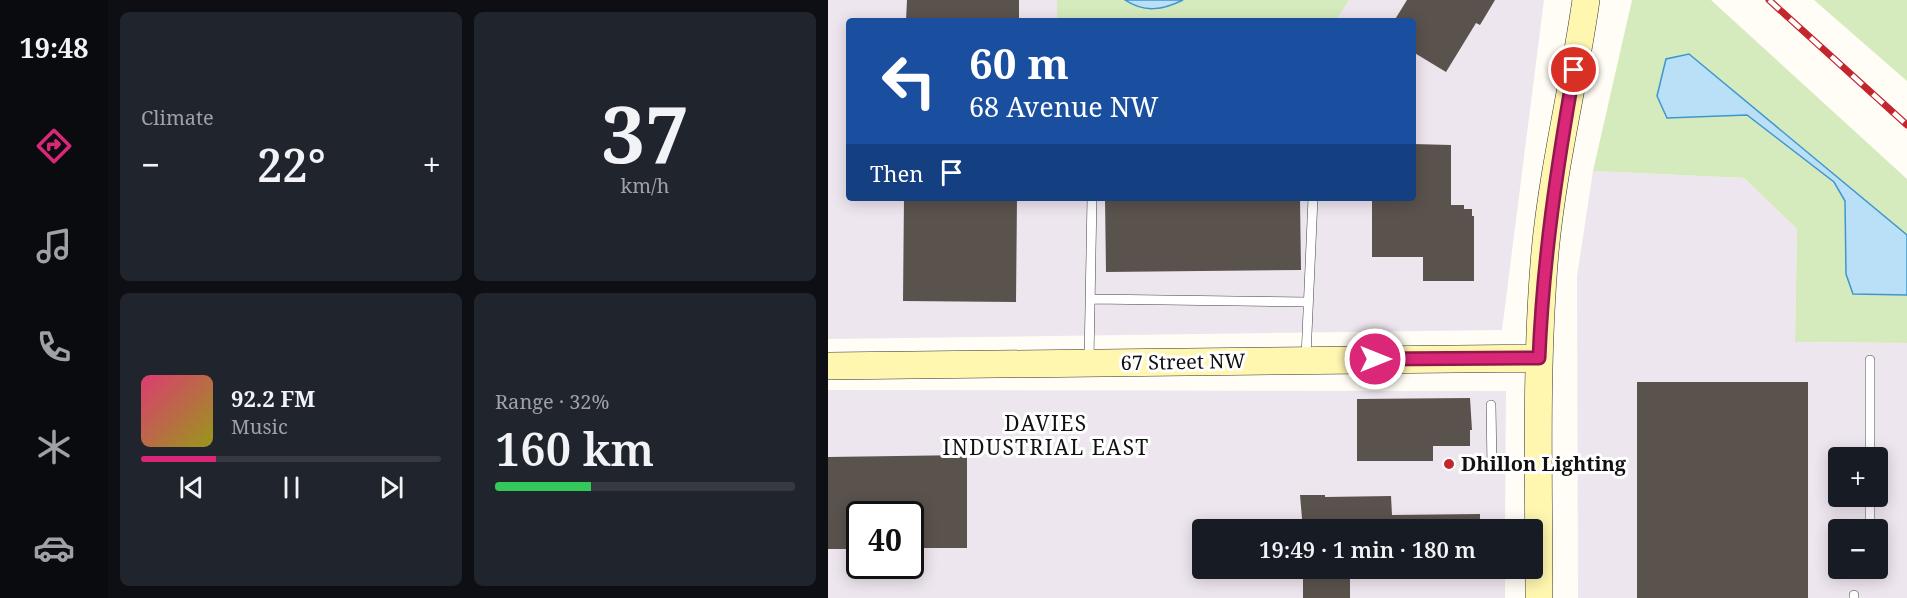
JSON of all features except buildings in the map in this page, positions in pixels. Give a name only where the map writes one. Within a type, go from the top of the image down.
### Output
[{"type":"street","points":[[1539,598],[1539,358],[1546,251],[1554,179],[1586,0]]},
{"type":"street","name":"67 Street NW","points":[[828,366],[1539,358]]},
{"type":"lane","points":[[1089,363],[1092,299],[1092,201]]},
{"type":"lane","points":[[1306,360],[1313,201]]},
{"type":"lane","points":[[1092,299],[1308,302]]},
{"type":"lane","points":[[1870,360],[1870,447]]},
{"type":"lane","points":[[1491,405],[1492,468],[1539,467]]},
{"type":"shaded area","points":[[828,0],[1057,0],[1057,18],[846,18],[846,201],[1416,201],[1416,18],[1338,18],[1349,0],[1544,0],[1502,330],[828,339]]},
{"type":"shaded area","points":[[1593,171],[1744,178],[1797,229],[1795,342],[1907,343],[1907,598],[1578,598],[1577,276]]},
{"type":"shaded area","points":[[828,390],[1506,391],[1505,519],[1192,519],[1192,579],[1505,579],[1505,598],[828,598]]},
{"type":"green space","points":[[1057,0],[1349,0],[1338,18],[1057,18]]},
{"type":"green space","points":[[1632,0],[1711,0],[1907,179],[1907,343],[1795,342],[1797,229],[1744,178],[1593,171]]},
{"type":"green space","points":[[1814,0],[1907,0],[1907,81]]},
{"type":"water","points":[[1125,0],[1183,0],[1154,9],[1139,7]]},
{"type":"water","points":[[1689,54],[1907,235],[1907,295],[1853,294],[1846,274],[1845,201],[1834,182],[1747,115],[1667,118],[1657,96],[1666,59]]},
{"type":"railway","points":[[1769,0],[1907,125]]},
{"type":"place","name":"Dhillon Lighting","points":[[1449,464]]},
{"type":"district","name":"DAVIES INDUSTRIAL EAST","points":[[1046,436]]},
{"type":"route","points":[[1375,359],[1539,358],[1540,316],[1554,179],[1574,70]]}]
